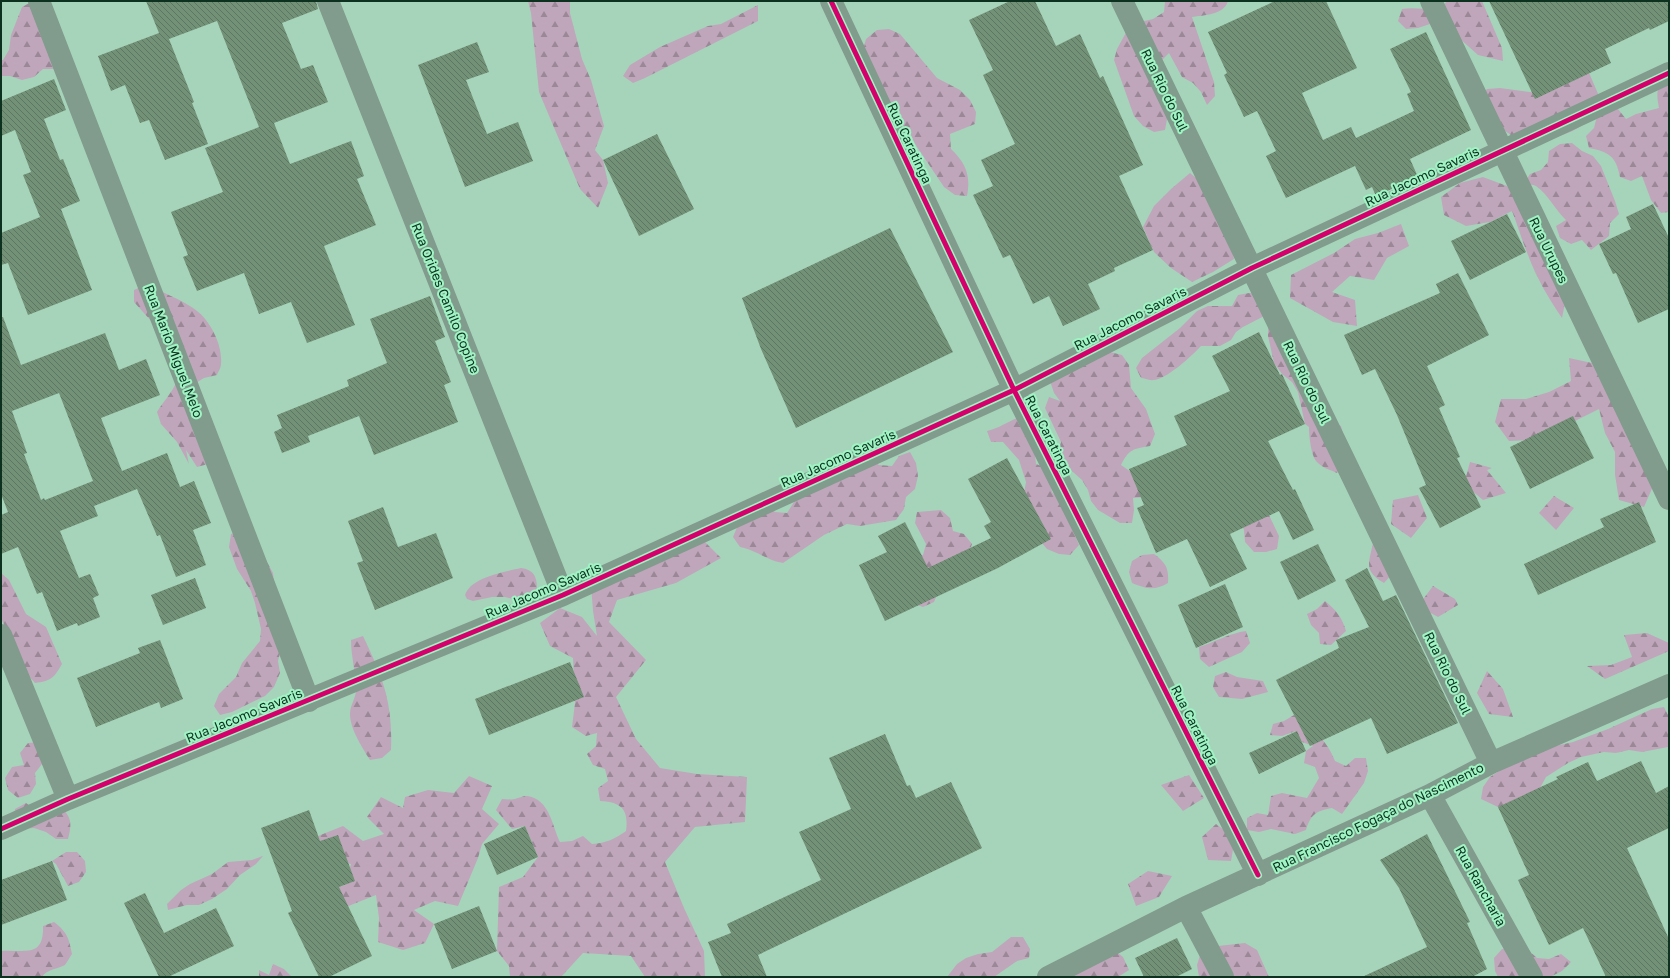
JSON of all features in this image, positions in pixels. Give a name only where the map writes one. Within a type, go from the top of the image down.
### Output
[{"type":"street","name":"Rua Mario Miguel Melo","points":[[39,1],[309,701]]},
{"type":"street","name":"Rua Orides Camilo Copine","points":[[328,1],[563,595]]},
{"type":"street","name":"Rua Caratinga","points":[[831,1],[1014,390],[1258,875]]},
{"type":"street","name":"Rua Rio do Sul","points":[[1122,1],[1491,763]]},
{"type":"street","name":"Rua Urupes","points":[[1431,1],[1669,499]]},
{"type":"street","name":"Rua Jacomo Savaris","points":[[1,829],[68,799],[309,701],[563,595],[1014,390],[1252,268],[1669,73]]},
{"type":"street","points":[[1,635],[68,799]]},
{"type":"street","name":"Rua Francisco Fogaça do Nascimento","points":[[1048,977],[1186,907],[1430,795],[1491,763],[1669,685]]},
{"type":"street","name":"Rua Rancharia","points":[[1430,795],[1532,977]]},
{"type":"street","points":[[1186,907],[1223,977]]},
{"type":"green space","points":[[33,1],[55,69],[43,69],[34,77],[22,80],[10,76],[1,76],[1,60],[3,60],[9,50],[11,35],[22,7]]},
{"type":"green space","points":[[528,1],[570,1],[570,13],[582,59],[591,80],[604,126],[595,150],[603,160],[608,183],[598,208],[580,189],[539,92],[531,13]]},
{"type":"green space","points":[[1165,1],[1228,1],[1226,6],[1218,12],[1192,17],[1214,82],[1215,96],[1207,105],[1201,92],[1193,83],[1182,77],[1169,53],[1160,62],[1168,114],[1165,130],[1154,132],[1143,126],[1134,116],[1114,60],[1117,49],[1129,27],[1140,22],[1153,19],[1164,12]]},
{"type":"green space","points":[[1447,1],[1482,1],[1502,48],[1503,61],[1478,55],[1459,38],[1430,24],[1418,28],[1406,29],[1398,21],[1402,9],[1412,8],[1440,10]]},
{"type":"green space","points":[[758,5],[758,21],[633,83],[623,76],[630,65],[660,47],[708,26],[721,24]]},
{"type":"green space","points":[[889,29],[900,34],[937,78],[960,90],[970,100],[976,112],[975,124],[950,134],[951,149],[964,165],[968,176],[967,196],[955,195],[944,187],[915,144],[910,133],[890,113],[862,54],[866,39],[877,30]]},
{"type":"green space","points":[[1587,68],[1602,103],[1579,128],[1562,135],[1518,140],[1498,126],[1478,98],[1487,89],[1500,88],[1537,93]]},
{"type":"green space","points":[[1669,76],[1669,212],[1661,213],[1651,200],[1642,176],[1631,181],[1620,177],[1614,160],[1607,153],[1589,148],[1586,136],[1594,128],[1597,116],[1607,109],[1618,109],[1626,119],[1636,114],[1659,108],[1657,98],[1658,90]]},
{"type":"green space","points":[[1572,143],[1582,151],[1593,156],[1601,166],[1619,214],[1610,223],[1609,236],[1591,250],[1582,240],[1571,244],[1560,238],[1556,226],[1566,220],[1540,189],[1535,185],[1524,184],[1530,174],[1541,170],[1548,162],[1549,151],[1560,144]]},
{"type":"green space","points":[[1190,173],[1209,189],[1229,235],[1234,259],[1213,272],[1192,282],[1171,268],[1154,252],[1143,227],[1154,206]]},
{"type":"green space","points":[[1483,177],[1507,186],[1523,205],[1567,293],[1562,318],[1535,271],[1512,211],[1490,222],[1466,226],[1444,215],[1441,197],[1460,183]]},
{"type":"green space","points":[[1401,224],[1409,246],[1387,258],[1374,280],[1350,276],[1332,292],[1355,300],[1357,326],[1333,322],[1290,298],[1291,275],[1334,253],[1355,239],[1378,233]]},
{"type":"green space","points":[[147,284],[199,312],[214,332],[220,348],[221,364],[217,375],[204,378],[194,384],[208,464],[197,467],[186,450],[189,464],[177,442],[161,424],[157,412],[176,383],[152,322],[134,302],[134,290]]},
{"type":"green space","points":[[1249,293],[1262,294],[1272,312],[1243,327],[1236,332],[1231,340],[1220,346],[1201,346],[1186,361],[1165,376],[1152,380],[1141,378],[1136,368],[1142,358],[1180,328],[1197,311],[1208,306],[1232,306],[1238,295]]},
{"type":"green space","points":[[1268,324],[1330,420],[1341,426],[1344,438],[1346,464],[1337,473],[1321,466],[1313,455],[1309,427],[1305,424],[1298,392],[1292,382],[1282,374],[1274,363],[1268,336]]},
{"type":"green space","points":[[1110,352],[1122,355],[1129,365],[1131,388],[1146,409],[1155,434],[1150,446],[1132,451],[1121,465],[1131,472],[1145,497],[1133,498],[1134,510],[1132,523],[1120,523],[1098,510],[1091,501],[1088,490],[1082,480],[1064,464],[1058,453],[1061,442],[1045,408],[1049,397],[1060,401],[1054,393],[1050,381]]},
{"type":"green space","points":[[1569,358],[1592,363],[1654,484],[1644,507],[1619,500],[1615,475],[1615,452],[1605,433],[1599,409],[1555,431],[1533,440],[1509,441],[1495,422],[1501,399],[1526,399],[1549,392],[1571,381]]},
{"type":"green space","points":[[1020,417],[1033,438],[1036,464],[1047,468],[1052,492],[1060,500],[1073,520],[1074,533],[1079,545],[1070,555],[1059,554],[1047,549],[1035,535],[1024,493],[1026,482],[1019,460],[1003,442],[991,442],[987,431]]},
{"type":"green space","points":[[910,452],[916,463],[918,476],[915,489],[906,497],[904,509],[896,520],[860,526],[847,524],[824,535],[783,563],[771,560],[751,550],[740,547],[733,537],[742,515],[765,506],[775,512],[787,513],[794,502],[794,490],[870,458],[879,465],[892,466],[899,456]]},
{"type":"green space","points":[[1470,462],[1492,468],[1487,470],[1506,493],[1483,500],[1464,484]]},
{"type":"green space","points":[[1418,495],[1427,518],[1411,538],[1391,524],[1393,500]]},
{"type":"green space","points":[[1554,496],[1574,508],[1556,530],[1539,513]]},
{"type":"green space","points":[[941,510],[950,518],[953,531],[964,534],[972,544],[969,553],[939,590],[934,602],[923,607],[912,603],[911,559],[923,555],[926,544],[915,523],[917,512]]},
{"type":"green space","points":[[1268,513],[1279,536],[1277,549],[1266,552],[1254,552],[1245,542],[1244,530],[1238,515]]},
{"type":"green space","points":[[244,530],[260,549],[273,573],[281,649],[278,661],[280,673],[274,687],[265,696],[232,712],[220,715],[214,706],[219,694],[236,677],[242,663],[260,641],[261,629],[255,603],[251,591],[237,569],[229,547],[231,534]]},
{"type":"green space","points":[[693,530],[721,558],[676,583],[617,600],[609,622],[646,660],[616,697],[636,739],[660,768],[697,774],[747,777],[745,822],[695,827],[665,862],[704,951],[705,977],[645,977],[631,956],[583,953],[561,977],[510,977],[509,966],[497,951],[499,887],[523,877],[538,857],[525,826],[512,829],[496,810],[502,799],[513,799],[527,796],[535,798],[541,802],[549,814],[560,842],[572,841],[583,836],[592,844],[602,843],[626,831],[627,823],[625,812],[622,808],[613,803],[600,801],[598,788],[608,781],[605,769],[593,765],[587,754],[596,746],[597,733],[586,736],[572,727],[575,703],[573,658],[550,646],[540,623],[560,608],[582,617],[597,636],[591,584]]},
{"type":"green space","points":[[1373,543],[1393,573],[1384,583],[1377,579],[1370,570],[1369,561]]},
{"type":"green space","points":[[1154,554],[1166,566],[1168,583],[1159,587],[1150,588],[1132,583],[1129,572],[1132,561],[1142,555]]},
{"type":"green space","points":[[521,568],[527,569],[534,574],[537,582],[536,597],[525,602],[505,597],[492,597],[473,601],[467,599],[465,595],[468,589],[474,584],[489,576]]},
{"type":"green space","points":[[1,573],[9,580],[26,614],[46,627],[62,664],[57,673],[48,680],[35,683],[26,673],[1,618]]},
{"type":"green space","points":[[1433,586],[1455,599],[1458,605],[1438,617],[1418,606]]},
{"type":"green space","points":[[1325,601],[1338,614],[1346,631],[1331,645],[1320,644],[1319,633],[1311,625],[1307,614],[1317,609]]},
{"type":"green space","points":[[1246,631],[1250,643],[1242,652],[1209,667],[1200,659],[1199,647]]},
{"type":"green space","points":[[1647,633],[1669,643],[1669,651],[1605,679],[1587,666],[1611,665],[1632,657],[1624,635]]},
{"type":"green space","points":[[363,636],[376,665],[385,691],[391,733],[391,750],[382,758],[370,760],[354,732],[350,714],[356,690],[351,640]]},
{"type":"green space","points":[[1487,671],[1503,689],[1513,717],[1489,714],[1477,693]]},
{"type":"green space","points":[[1226,672],[1237,677],[1263,681],[1268,692],[1242,699],[1219,697],[1213,687],[1215,676]]},
{"type":"green space","points":[[1664,707],[1669,717],[1668,747],[1642,752],[1629,750],[1616,753],[1604,752],[1581,757],[1568,763],[1546,777],[1540,788],[1510,803],[1498,807],[1481,799],[1483,787],[1490,777],[1511,763],[1547,748],[1573,742],[1608,729],[1652,709]]},
{"type":"green space","points":[[1294,715],[1323,740],[1335,761],[1346,766],[1355,758],[1366,758],[1368,771],[1364,783],[1342,814],[1332,808],[1322,810],[1312,817],[1306,830],[1295,834],[1271,829],[1259,832],[1247,830],[1247,818],[1257,813],[1268,815],[1271,796],[1282,793],[1307,798],[1319,778],[1315,767],[1304,763],[1306,751],[1313,746],[1302,742],[1296,731],[1282,736],[1270,735],[1273,724],[1284,721]]},
{"type":"green space","points":[[40,742],[42,764],[35,773],[36,784],[30,794],[18,798],[8,790],[5,778],[12,767],[24,765],[20,753],[28,743]]},
{"type":"green space","points":[[1189,775],[1204,798],[1183,811],[1161,785]]},
{"type":"green space","points":[[469,776],[492,786],[482,809],[499,824],[482,844],[478,858],[458,906],[435,901],[414,910],[434,924],[425,943],[403,950],[378,942],[379,918],[376,895],[331,913],[322,893],[345,885],[351,864],[327,858],[318,836],[343,826],[363,841],[384,834],[367,817],[381,797],[403,808],[405,797],[428,790],[454,793]]},
{"type":"green space","points":[[26,803],[36,810],[60,806],[69,817],[70,821],[68,839],[56,839],[46,832],[34,828],[22,829],[14,820],[15,809]]},
{"type":"green space","points":[[1216,824],[1235,838],[1231,861],[1208,860],[1202,837]]},
{"type":"green space","points":[[66,852],[77,852],[85,861],[86,872],[79,882],[68,886],[56,864],[52,861]]},
{"type":"green space","points":[[263,856],[256,864],[240,875],[227,889],[212,899],[199,905],[187,905],[168,910],[167,904],[181,890],[190,884],[212,874],[228,862],[252,860]]},
{"type":"green space","points":[[1148,871],[1172,876],[1159,897],[1136,906],[1128,884]]},
{"type":"green space","points":[[54,922],[65,932],[70,944],[72,954],[65,965],[44,974],[42,977],[1,977],[1,951],[25,951],[36,948],[40,944],[43,926]]},
{"type":"green space","points":[[1011,937],[1023,937],[1030,949],[1029,958],[1017,961],[994,977],[947,977],[957,964],[966,958],[992,952]]},
{"type":"green space","points":[[1245,943],[1257,950],[1269,977],[1199,977],[1197,965],[1201,952],[1218,946]]},
{"type":"green space","points":[[1502,949],[1527,949],[1537,958],[1549,959],[1561,954],[1571,962],[1562,971],[1550,977],[1498,977],[1495,971],[1494,958]]},
{"type":"green space","points":[[1118,953],[1123,957],[1129,970],[1118,977],[1074,977],[1076,974]]},
{"type":"green space","points":[[273,964],[284,969],[292,977],[259,977],[259,970],[269,975]]},
{"type":"building","points":[[146,1],[316,1],[318,9],[282,23],[301,69],[313,65],[328,102],[274,123],[290,164],[351,141],[364,176],[357,179],[376,225],[324,246],[355,325],[307,343],[291,302],[259,314],[244,273],[197,291],[183,257],[188,255],[171,212],[223,192],[205,148],[259,127],[217,21],[169,39],[194,102],[192,103],[208,144],[165,160],[149,120],[140,123],[125,85],[111,91],[98,56],[159,33]]},
{"type":"building","points":[[1010,1],[1035,1],[1056,46],[1080,34],[1100,78],[1103,76],[1143,165],[1119,176],[1153,250],[1114,268],[1115,271],[1088,284],[1100,309],[1063,326],[1049,296],[1033,304],[1010,255],[1003,258],[973,195],[993,186],[981,160],[1015,144],[983,75],[993,70],[969,20]]},
{"type":"building","points":[[1275,1],[1326,1],[1357,68],[1302,93],[1323,140],[1351,127],[1356,138],[1414,111],[1407,94],[1411,92],[1390,49],[1426,32],[1471,130],[1410,159],[1418,177],[1376,196],[1372,187],[1366,190],[1355,166],[1286,198],[1266,156],[1276,151],[1257,111],[1244,117],[1224,75],[1227,73],[1208,32]]},
{"type":"building","points":[[1489,1],[1669,1],[1669,21],[1650,30],[1649,28],[1605,49],[1611,63],[1535,99]]},
{"type":"building","points":[[477,42],[489,72],[466,80],[487,134],[518,122],[533,161],[465,187],[418,65]]},
{"type":"building","points":[[54,79],[66,110],[44,119],[60,160],[63,159],[80,201],[61,209],[92,290],[28,315],[8,263],[1,265],[1,233],[40,217],[23,175],[31,172],[15,130],[1,136],[1,101]]},
{"type":"building","points":[[657,134],[694,209],[639,236],[603,160]]},
{"type":"building","points":[[1653,204],[1669,238],[1669,309],[1638,323],[1616,273],[1613,274],[1599,244],[1631,229],[1626,217]]},
{"type":"building","points":[[1507,214],[1526,252],[1470,280],[1451,241]]},
{"type":"building","points":[[890,228],[953,352],[796,428],[761,349],[742,298]]},
{"type":"building","points":[[1458,273],[1489,335],[1427,366],[1445,405],[1439,408],[1460,457],[1457,458],[1481,507],[1440,528],[1419,488],[1426,485],[1397,415],[1375,369],[1362,375],[1344,335],[1440,293],[1436,284]]},
{"type":"building","points":[[430,296],[445,337],[435,341],[451,382],[444,385],[458,422],[374,455],[359,416],[308,436],[310,442],[282,453],[274,432],[282,428],[277,415],[349,386],[347,380],[387,363],[370,319]]},
{"type":"building","points":[[1,317],[3,317],[21,365],[105,333],[119,370],[146,359],[160,395],[101,418],[122,471],[167,453],[180,487],[194,481],[211,523],[193,530],[206,565],[176,577],[160,535],[157,536],[137,489],[94,506],[98,516],[60,531],[79,578],[90,574],[99,595],[93,598],[100,617],[78,626],[77,623],[57,631],[42,592],[37,594],[18,547],[1,554],[1,515],[8,512],[1,494]],"holes":[[[59,393],[93,481],[45,500],[44,498],[41,500],[24,454],[27,453],[12,411]]]},
{"type":"building","points":[[1259,332],[1280,375],[1282,374],[1305,424],[1268,441],[1293,490],[1295,489],[1314,530],[1293,540],[1279,511],[1230,534],[1247,569],[1210,587],[1187,539],[1156,553],[1137,508],[1144,505],[1129,469],[1187,445],[1174,416],[1230,391],[1212,356]]},
{"type":"building","points":[[1573,416],[1594,458],[1530,489],[1510,447]]},
{"type":"building","points":[[1007,458],[1051,539],[998,568],[885,621],[859,565],[887,552],[878,536],[905,522],[928,568],[991,538],[984,526],[991,522],[968,479]]},
{"type":"building","points":[[1639,502],[1656,542],[1538,595],[1524,564],[1604,527],[1600,519]]},
{"type":"building","points":[[383,507],[398,547],[436,533],[453,578],[375,610],[357,563],[363,561],[348,521]]},
{"type":"building","points":[[1318,544],[1336,581],[1298,600],[1280,562]]},
{"type":"building","points":[[1367,568],[1383,601],[1396,595],[1458,723],[1387,754],[1371,718],[1310,746],[1276,680],[1339,648],[1336,640],[1369,627],[1345,580]]},
{"type":"building","points":[[195,578],[206,608],[163,625],[151,595]]},
{"type":"building","points":[[1225,584],[1243,627],[1196,648],[1178,605]]},
{"type":"building","points":[[160,640],[183,699],[161,708],[159,702],[96,727],[77,678],[140,653],[138,648]]},
{"type":"building","points":[[570,662],[584,697],[489,735],[475,699]]},
{"type":"building","points":[[1297,731],[1306,751],[1259,774],[1249,753]]},
{"type":"building","points":[[885,734],[907,786],[910,785],[916,798],[951,782],[982,848],[758,955],[767,977],[722,977],[708,942],[731,933],[727,924],[821,880],[799,832],[851,809],[829,758]]},
{"type":"building","points":[[1641,761],[1656,793],[1669,786],[1669,828],[1627,848],[1669,939],[1669,977],[1606,977],[1583,928],[1549,945],[1518,880],[1529,875],[1498,807],[1558,779],[1556,777],[1588,762],[1597,781]]},
{"type":"building","points":[[309,810],[320,841],[338,835],[355,881],[339,887],[372,956],[329,977],[319,977],[288,913],[292,911],[261,828]]},
{"type":"building","points":[[525,826],[538,857],[497,875],[484,844]]},
{"type":"building","points":[[1427,834],[1470,922],[1467,923],[1487,969],[1472,977],[1362,977],[1427,947],[1399,888],[1380,860]]},
{"type":"building","points":[[52,861],[67,900],[1,925],[1,880]]},
{"type":"building","points":[[145,893],[164,933],[216,908],[234,946],[168,977],[159,977],[124,903]]},
{"type":"building","points":[[479,906],[497,951],[452,969],[434,924]]},
{"type":"building","points":[[1177,938],[1192,969],[1176,977],[1144,977],[1135,958]]},
{"type":"cycle path","points":[[831,1],[1014,390],[1258,875]]},
{"type":"cycle path","points":[[1,829],[68,799],[563,595],[1014,390],[1252,268],[1669,73]]}]
